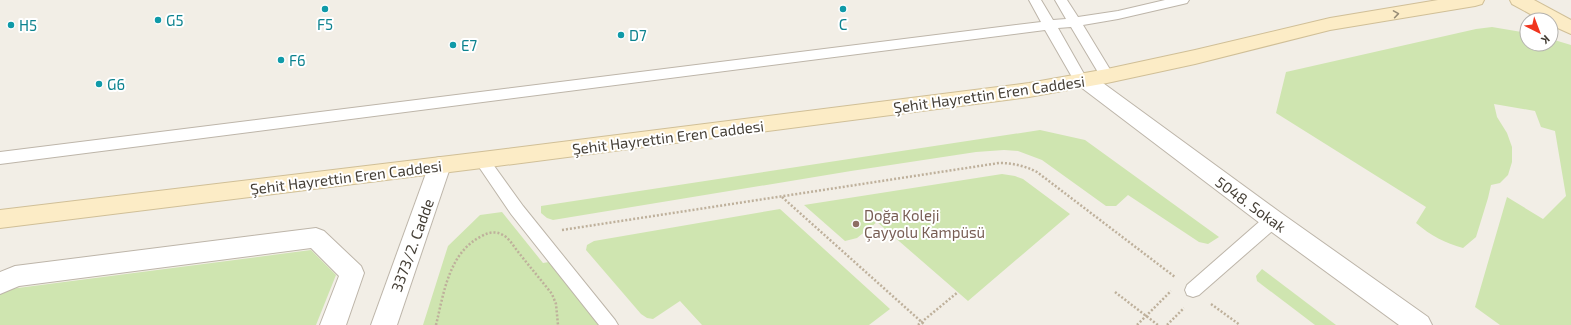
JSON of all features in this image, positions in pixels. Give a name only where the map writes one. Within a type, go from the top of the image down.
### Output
[{"type":"main road","name":"Şehit Hayrettin Eren Caddesi","points":[[1330,24],[1385,0]]},
{"type":"main road","name":"Şehit Hayrettin Eren Caddesi","points":[[0,219],[482,160],[1028,90],[1091,79],[1195,57],[1330,24],[1476,0]]},
{"type":"main road","points":[[1519,0],[1571,28]]},
{"type":"street","name":"5048. Sokak","points":[[1091,79],[1273,220],[1419,325]]},
{"type":"street","name":"3373/2. Cadde","points":[[384,325],[440,165]]},
{"type":"street","points":[[0,284],[15,276],[316,238],[352,273],[333,325]]},
{"type":"lane","points":[[1034,0],[1048,25],[1091,79]]},
{"type":"lane","points":[[1061,0],[1074,22],[1091,79]]},
{"type":"lane","points":[[0,158],[1074,22],[1118,15],[1184,0]]},
{"type":"lane","points":[[482,160],[517,210],[609,325]]},
{"type":"lane","points":[[1193,290],[1273,220]]},
{"type":"path","points":[[536,234],[999,163],[1022,165],[1037,172],[1240,325]]},
{"type":"path","points":[[781,197],[920,324],[925,325]]},
{"type":"path","points":[[436,325],[450,273],[459,256],[468,244],[480,236],[491,232],[500,232],[506,237],[546,286],[556,304],[558,325]]},
{"type":"path","points":[[920,324],[958,292]]},
{"type":"path","points":[[1115,292],[1158,325]]},
{"type":"path","points":[[1137,325],[1169,293]]},
{"type":"path","points":[[1167,325],[1186,306]]},
{"type":"green space","points":[[1492,27],[1519,32],[1519,52],[1559,52],[1559,41],[1571,45],[1571,325],[1500,325],[1475,307],[1507,197],[1543,219],[1566,196],[1555,131],[1541,127],[1535,111],[1494,104],[1497,117],[1507,133],[1512,147],[1512,162],[1508,175],[1500,183],[1491,185],[1476,237],[1463,248],[1438,238],[1427,232],[1416,223],[1426,207],[1276,113],[1286,72],[1476,29]]},
{"type":"green space","points":[[1040,130],[1085,140],[1219,237],[1208,244],[1199,242],[1128,195],[1116,206],[1106,206],[1042,160],[1018,151],[1004,150],[976,152],[851,171],[553,220],[547,218],[541,213],[541,206]]},
{"type":"green space","points":[[1002,174],[1023,179],[1070,214],[968,301],[877,222],[857,238],[845,241],[804,205]]},
{"type":"green space","points":[[780,209],[890,309],[869,325],[702,325],[680,301],[653,319],[647,318],[641,314],[586,250],[587,245],[594,241]]},
{"type":"green space","points":[[502,212],[543,263],[549,262],[599,325],[423,325],[448,246],[480,215]]},
{"type":"green space","points":[[311,250],[336,275],[316,325],[0,325],[0,294],[10,289]]},
{"type":"green space","points":[[1262,269],[1336,325],[1315,325],[1257,281],[1256,276]]},
{"type":"place","name":"F5","points":[[325,9]]},
{"type":"place","name":"C","points":[[843,9]]},
{"type":"place","name":"G5","points":[[158,20]]},
{"type":"place","name":"H5","points":[[11,25]]},
{"type":"place","name":"D7","points":[[621,35]]},
{"type":"place","name":"E7","points":[[453,45]]},
{"type":"place","name":"F6","points":[[281,60]]},
{"type":"place","name":"G6","points":[[99,84]]},
{"type":"place","name":"Doğa Koleji Çayyolu Kampüsü","points":[[856,224]]}]
